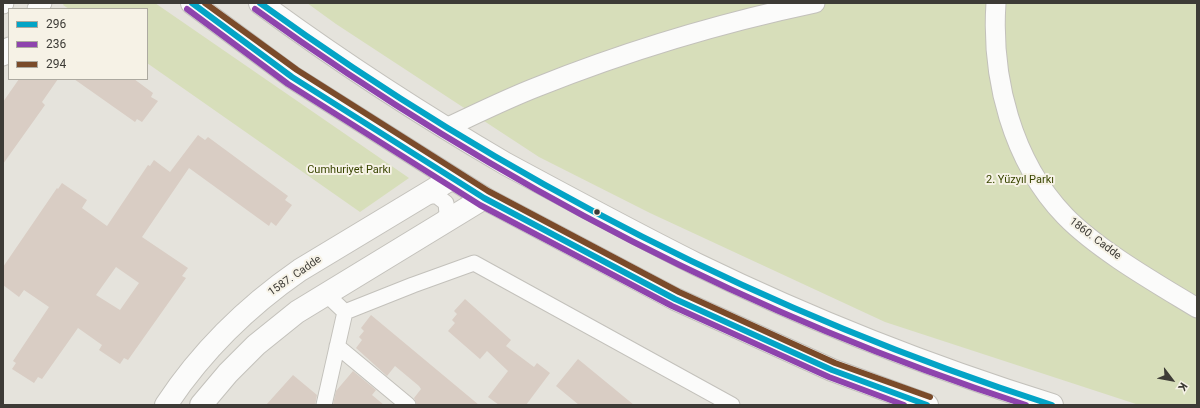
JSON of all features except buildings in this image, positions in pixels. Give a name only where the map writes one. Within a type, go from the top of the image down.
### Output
[{"type":"main road","points":[[192,3],[292,77],[451,179],[484,198],[675,299],[832,370],[927,405]]},
{"type":"main road","points":[[260,3],[317,45],[446,128],[506,164],[704,267],[848,332],[994,387],[1052,405]]},
{"type":"main road","name":"1587. Cadde","points":[[166,405],[207,353],[231,327],[264,297],[300,270],[451,179]]},
{"type":"main road","points":[[201,405],[228,373],[256,345],[297,312],[484,198]]},
{"type":"street","points":[[446,128],[535,88],[596,64],[690,34],[770,12],[815,3]]},
{"type":"street","name":"1860. Cadde","points":[[996,3],[995,50],[1004,98],[1012,128],[1039,181],[1066,216],[1086,234],[1139,271],[1197,308]]},
{"type":"street","points":[[422,196],[437,196],[446,203],[447,214],[439,225]]},
{"type":"street","points":[[345,312],[474,263],[732,405]]},
{"type":"street","points":[[326,294],[345,312]]},
{"type":"street","points":[[324,405],[345,312]]},
{"type":"street","points":[[337,346],[408,405]]},
{"type":"green space","name":"Cumhuriyet Parkı","points":[[64,3],[155,3],[409,178],[360,212],[148,64],[148,8],[68,8],[63,5]]},
{"type":"green space","name":"2. Yüzyıl Parkı","points":[[307,3],[1197,3],[1197,405],[1139,405],[885,322],[650,213],[539,157],[336,24]]},
{"type":"transit line","name":"296","points":[[192,3],[292,77],[484,198],[675,299],[832,370],[927,405]]},
{"type":"transit line","name":"294","points":[[205,3],[297,70],[488,191],[679,292],[835,363],[930,397]]},
{"type":"transit line","name":"296","points":[[260,3],[352,67],[446,127],[542,183],[640,236],[740,284],[842,328],[946,369],[1052,405]]},
{"type":"transit line","name":"236","points":[[187,9],[288,84],[480,205],[672,306],[829,377],[904,405]]},
{"type":"transit line","name":"236","points":[[255,9],[344,71],[436,130],[529,186],[625,237],[723,285],[822,329],[923,369],[1026,405]]}]
